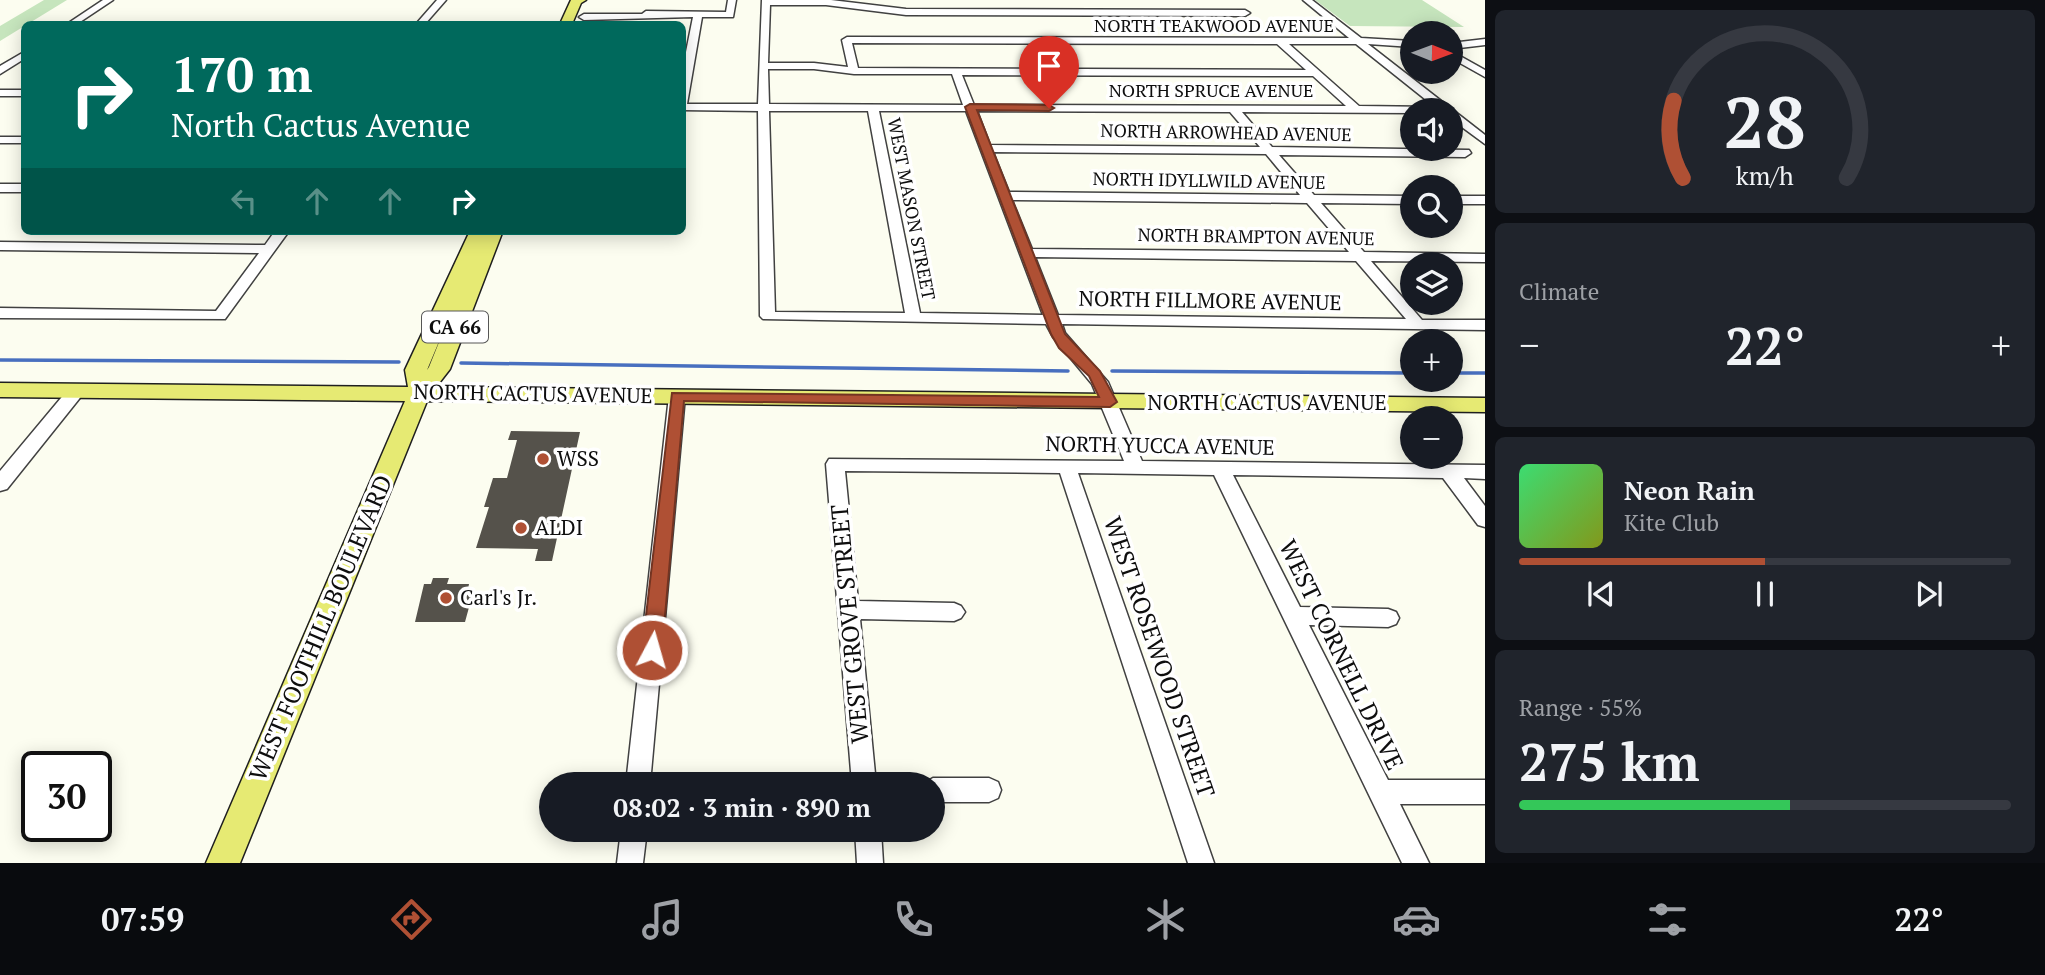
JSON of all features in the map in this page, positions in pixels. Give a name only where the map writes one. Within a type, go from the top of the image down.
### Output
[{"type":"main road","points":[[567,21],[576,1],[583,0],[590,4],[583,21]]},
{"type":"main road","name":"WEST FOOTHILL BOULEVARD","points":[[419,392],[416,370],[478,235]]},
{"type":"main road","name":"WEST FOOTHILL BOULEVARD","points":[[223,863],[419,392],[439,369],[492,235]]},
{"type":"main road","name":"NORTH CACTUS AVENUE","points":[[0,390],[419,392],[1485,405]]},
{"type":"street","points":[[77,21],[109,0]]},
{"type":"street","points":[[423,21],[442,0]]},
{"type":"street","points":[[583,21],[646,15],[730,15],[732,0]]},
{"type":"street","points":[[884,9],[893,0]]},
{"type":"street","points":[[1107,0],[1131,13]]},
{"type":"street","points":[[1307,0],[1431,98]]},
{"type":"street","points":[[764,107],[766,1],[906,12],[1245,13]]},
{"type":"street","points":[[635,6],[646,15]]},
{"type":"street","points":[[686,75],[698,14]]},
{"type":"street","name":"NORTH TEAKWOOD AVENUE","points":[[853,71],[847,40],[1400,43]]},
{"type":"street","points":[[1280,42],[1355,109]]},
{"type":"street","points":[[1463,45],[1485,42]]},
{"type":"street","points":[[0,71],[21,57]]},
{"type":"street","points":[[1463,61],[1485,74]]},
{"type":"street","points":[[763,66],[814,66],[853,71],[1314,73]]},
{"type":"street","points":[[956,72],[1053,321],[1065,345],[1095,374],[1110,402],[1136,469]]},
{"type":"street","points":[[0,93],[21,93]]},
{"type":"street","name":"NORTH SPRUCE AVENUE","points":[[686,105],[1400,109]]},
{"type":"street","name":"WEST MASON STREET","points":[[873,106],[913,318]]},
{"type":"street","name":"NORTH FILLMORE AVENUE","points":[[764,107],[768,316],[1485,325]]},
{"type":"street","points":[[1233,109],[1418,324]]},
{"type":"street","points":[[1463,124],[1485,141]]},
{"type":"street","points":[[0,140],[21,140]]},
{"type":"street","name":"NORTH ARROWHEAD AVENUE","points":[[987,148],[1465,153]]},
{"type":"street","points":[[0,188],[21,188]]},
{"type":"street","name":"NORTH IDYLLWILD AVENUE","points":[[1005,196],[1400,200]]},
{"type":"street","points":[[1463,200],[1485,200]]},
{"type":"street","points":[[0,313],[220,316],[279,235]]},
{"type":"street","points":[[0,246],[269,249]]},
{"type":"street","name":"NORTH BRAMPTON AVENUE","points":[[1027,253],[1485,258]]},
{"type":"street","points":[[0,484],[77,390]]},
{"type":"street","points":[[639,772],[677,396]]},
{"type":"street","name":"NORTH YUCCA AVENUE","points":[[835,464],[1485,472]]},
{"type":"street","name":"WEST GROVE STREET","points":[[835,464],[863,772]]},
{"type":"street","name":"WEST ROSEWOOD STREET","points":[[1067,467],[1200,863]]},
{"type":"street","name":"WEST CORNELL DRIVE","points":[[1221,470],[1416,863]]},
{"type":"street","points":[[1448,471],[1485,520]]},
{"type":"street","points":[[849,610],[954,612]]},
{"type":"street","points":[[1293,616],[1388,618]]},
{"type":"street","points":[[945,790],[989,790]]},
{"type":"street","points":[[1379,792],[1485,792]]},
{"type":"street","points":[[630,863],[633,842]]},
{"type":"street","points":[[869,842],[870,863]]},
{"type":"green space","points":[[44,0],[67,0],[33,21],[21,21],[21,28],[0,41],[0,26]]},
{"type":"green space","points":[[1315,0],[1422,0],[1455,21],[1400,21],[1400,26],[1350,26]]},
{"type":"building","name":"ALDI","points":[[511,431],[580,432],[552,561],[535,561],[538,549],[476,548],[489,507],[484,507],[493,478],[507,478],[517,440],[508,440]]},
{"type":"building","name":"Carl's Jr.","points":[[433,578],[449,578],[447,584],[469,584],[468,589],[474,589],[465,622],[415,622],[424,584],[431,584]]},
{"type":"waterway","points":[[0,360],[399,362]]},
{"type":"waterway","points":[[461,363],[1068,371]]},
{"type":"waterway","points":[[1112,371],[1400,373]]},
{"type":"waterway","points":[[1463,373],[1485,373]]},
{"type":"place","name":"WSS","points":[[543,459]]},
{"type":"place","name":"ALDI","points":[[521,528]]},
{"type":"place","name":"Carl's Jr.","points":[[446,598]]},
{"type":"route","points":[[652,650],[677,396],[1110,402],[1095,374],[1065,345],[1058,334],[970,107],[1049,108]]}]
